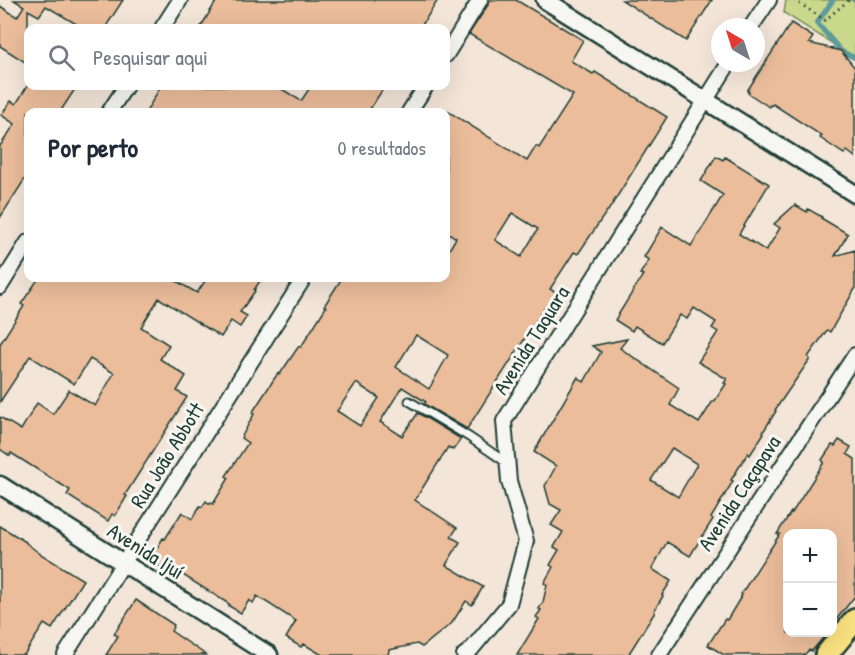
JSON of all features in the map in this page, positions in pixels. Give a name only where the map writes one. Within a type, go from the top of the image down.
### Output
[{"type":"main road","points":[[826,655],[855,620]]},
{"type":"street","points":[[165,24],[180,0]]},
{"type":"street","points":[[450,49],[480,0]]},
{"type":"street","points":[[544,0],[855,194]]},
{"type":"street","points":[[757,18],[769,0]]},
{"type":"street","name":"Avenida Taquara","points":[[464,655],[470,651],[509,604],[526,541],[509,481],[504,422],[723,72]]},
{"type":"street","points":[[112,108],[123,90]]},
{"type":"street","points":[[412,108],[423,90]]},
{"type":"street","points":[[0,287],[24,248]]},
{"type":"street","name":"Rua João Abbott","points":[[65,655],[301,282]]},
{"type":"street","name":"Avenida Caçapava","points":[[659,655],[855,355]]},
{"type":"street","name":"Avenida Ijuí","points":[[0,486],[269,655]]},
{"type":"lane","points":[[409,401],[507,463]]},
{"type":"path","points":[[794,0],[825,20],[849,0]]},
{"type":"green space","points":[[786,0],[855,0],[855,58],[784,13]]},
{"type":"building","points":[[14,0],[123,0],[108,24],[76,24],[46,6],[39,16],[28,10],[28,24],[24,24],[24,61],[0,46],[0,6],[17,17],[24,6]]},
{"type":"building","points":[[217,0],[438,0],[423,24],[202,24]]},
{"type":"building","points":[[489,0],[516,0],[583,40],[571,61],[593,74],[595,72],[667,117],[608,211],[578,254],[574,252],[550,289],[563,297],[554,312],[545,307],[467,429],[424,404],[426,402],[402,387],[380,422],[402,436],[418,413],[461,439],[453,450],[448,447],[415,500],[457,528],[451,537],[460,542],[446,565],[483,587],[472,605],[466,601],[452,623],[422,647],[417,644],[389,650],[388,655],[322,655],[304,644],[301,647],[286,638],[296,621],[257,596],[253,603],[249,600],[241,613],[172,568],[166,571],[156,564],[154,553],[182,512],[192,519],[206,501],[213,504],[229,478],[226,476],[248,443],[241,438],[254,414],[252,413],[278,373],[280,374],[299,346],[301,347],[339,282],[450,282],[450,248],[456,238],[450,234],[450,113],[527,161],[536,146],[539,148],[573,95],[469,34]],"holes":[[[512,213],[538,229],[521,257],[495,240]],[[416,335],[448,355],[429,389],[396,367]],[[356,383],[379,398],[360,426],[337,411]]]},
{"type":"building","points":[[622,0],[712,0],[686,41]]},
{"type":"building","points":[[791,23],[813,37],[809,43],[841,51],[855,68],[855,157],[847,151],[844,154],[820,138],[822,136],[773,104],[769,107],[748,93],[747,91],[759,72],[765,72],[765,63]]},
{"type":"building","points":[[25,90],[74,90],[63,108],[24,108],[24,180],[0,218],[0,146],[15,124],[1,115],[11,101],[16,104]]},
{"type":"building","points":[[159,90],[283,90],[301,101],[308,90],[382,90],[371,108],[148,108]]},
{"type":"building","points":[[716,156],[723,160],[725,157],[769,184],[739,234],[766,251],[780,228],[774,224],[795,205],[807,212],[808,209],[848,234],[835,256],[855,250],[855,289],[830,332],[827,330],[808,357],[810,359],[775,410],[764,433],[731,480],[733,481],[711,518],[713,519],[690,556],[667,542],[652,569],[671,581],[628,655],[517,655],[539,619],[536,617],[541,610],[539,609],[547,585],[544,583],[553,567],[550,565],[559,550],[554,547],[563,532],[551,525],[561,510],[550,504],[545,486],[556,466],[534,452],[578,377],[584,382],[601,352],[592,346],[627,339],[620,348],[679,388],[670,405],[699,423],[726,384],[724,383],[727,379],[698,362],[718,332],[712,328],[716,322],[694,308],[687,319],[680,315],[662,343],[635,326],[632,331],[615,320],[643,275],[640,274],[649,260],[644,257],[662,227],[691,246],[723,195],[701,181]],"holes":[[[672,448],[697,464],[678,497],[651,480]]]},
{"type":"building","points":[[36,282],[178,282],[197,293],[204,282],[259,282],[240,312],[247,316],[240,327],[231,321],[221,337],[159,298],[141,327],[169,345],[160,359],[186,376],[177,391],[187,397],[125,495],[127,496],[115,516],[112,514],[108,521],[67,495],[70,490],[11,453],[10,456],[0,449],[0,417],[21,430],[37,403],[53,414],[69,390],[95,406],[114,373],[90,359],[74,384],[30,356],[0,402],[0,344],[24,306],[21,304]]},
{"type":"building","points":[[839,440],[851,447],[847,454],[855,459],[855,596],[837,619],[837,529],[783,529],[783,637],[824,637],[812,651],[809,650],[804,655],[724,655],[708,645],[725,619],[727,620],[780,534],[777,534],[824,462],[822,460],[832,445],[835,446]]},
{"type":"building","points":[[0,526],[83,580],[52,629],[44,624],[24,655],[0,655]]},
{"type":"building","points":[[136,600],[174,625],[171,631],[206,655],[106,655],[118,636],[114,634]]},
{"type":"waterway","points":[[833,0],[817,23],[841,51],[855,58]]}]
